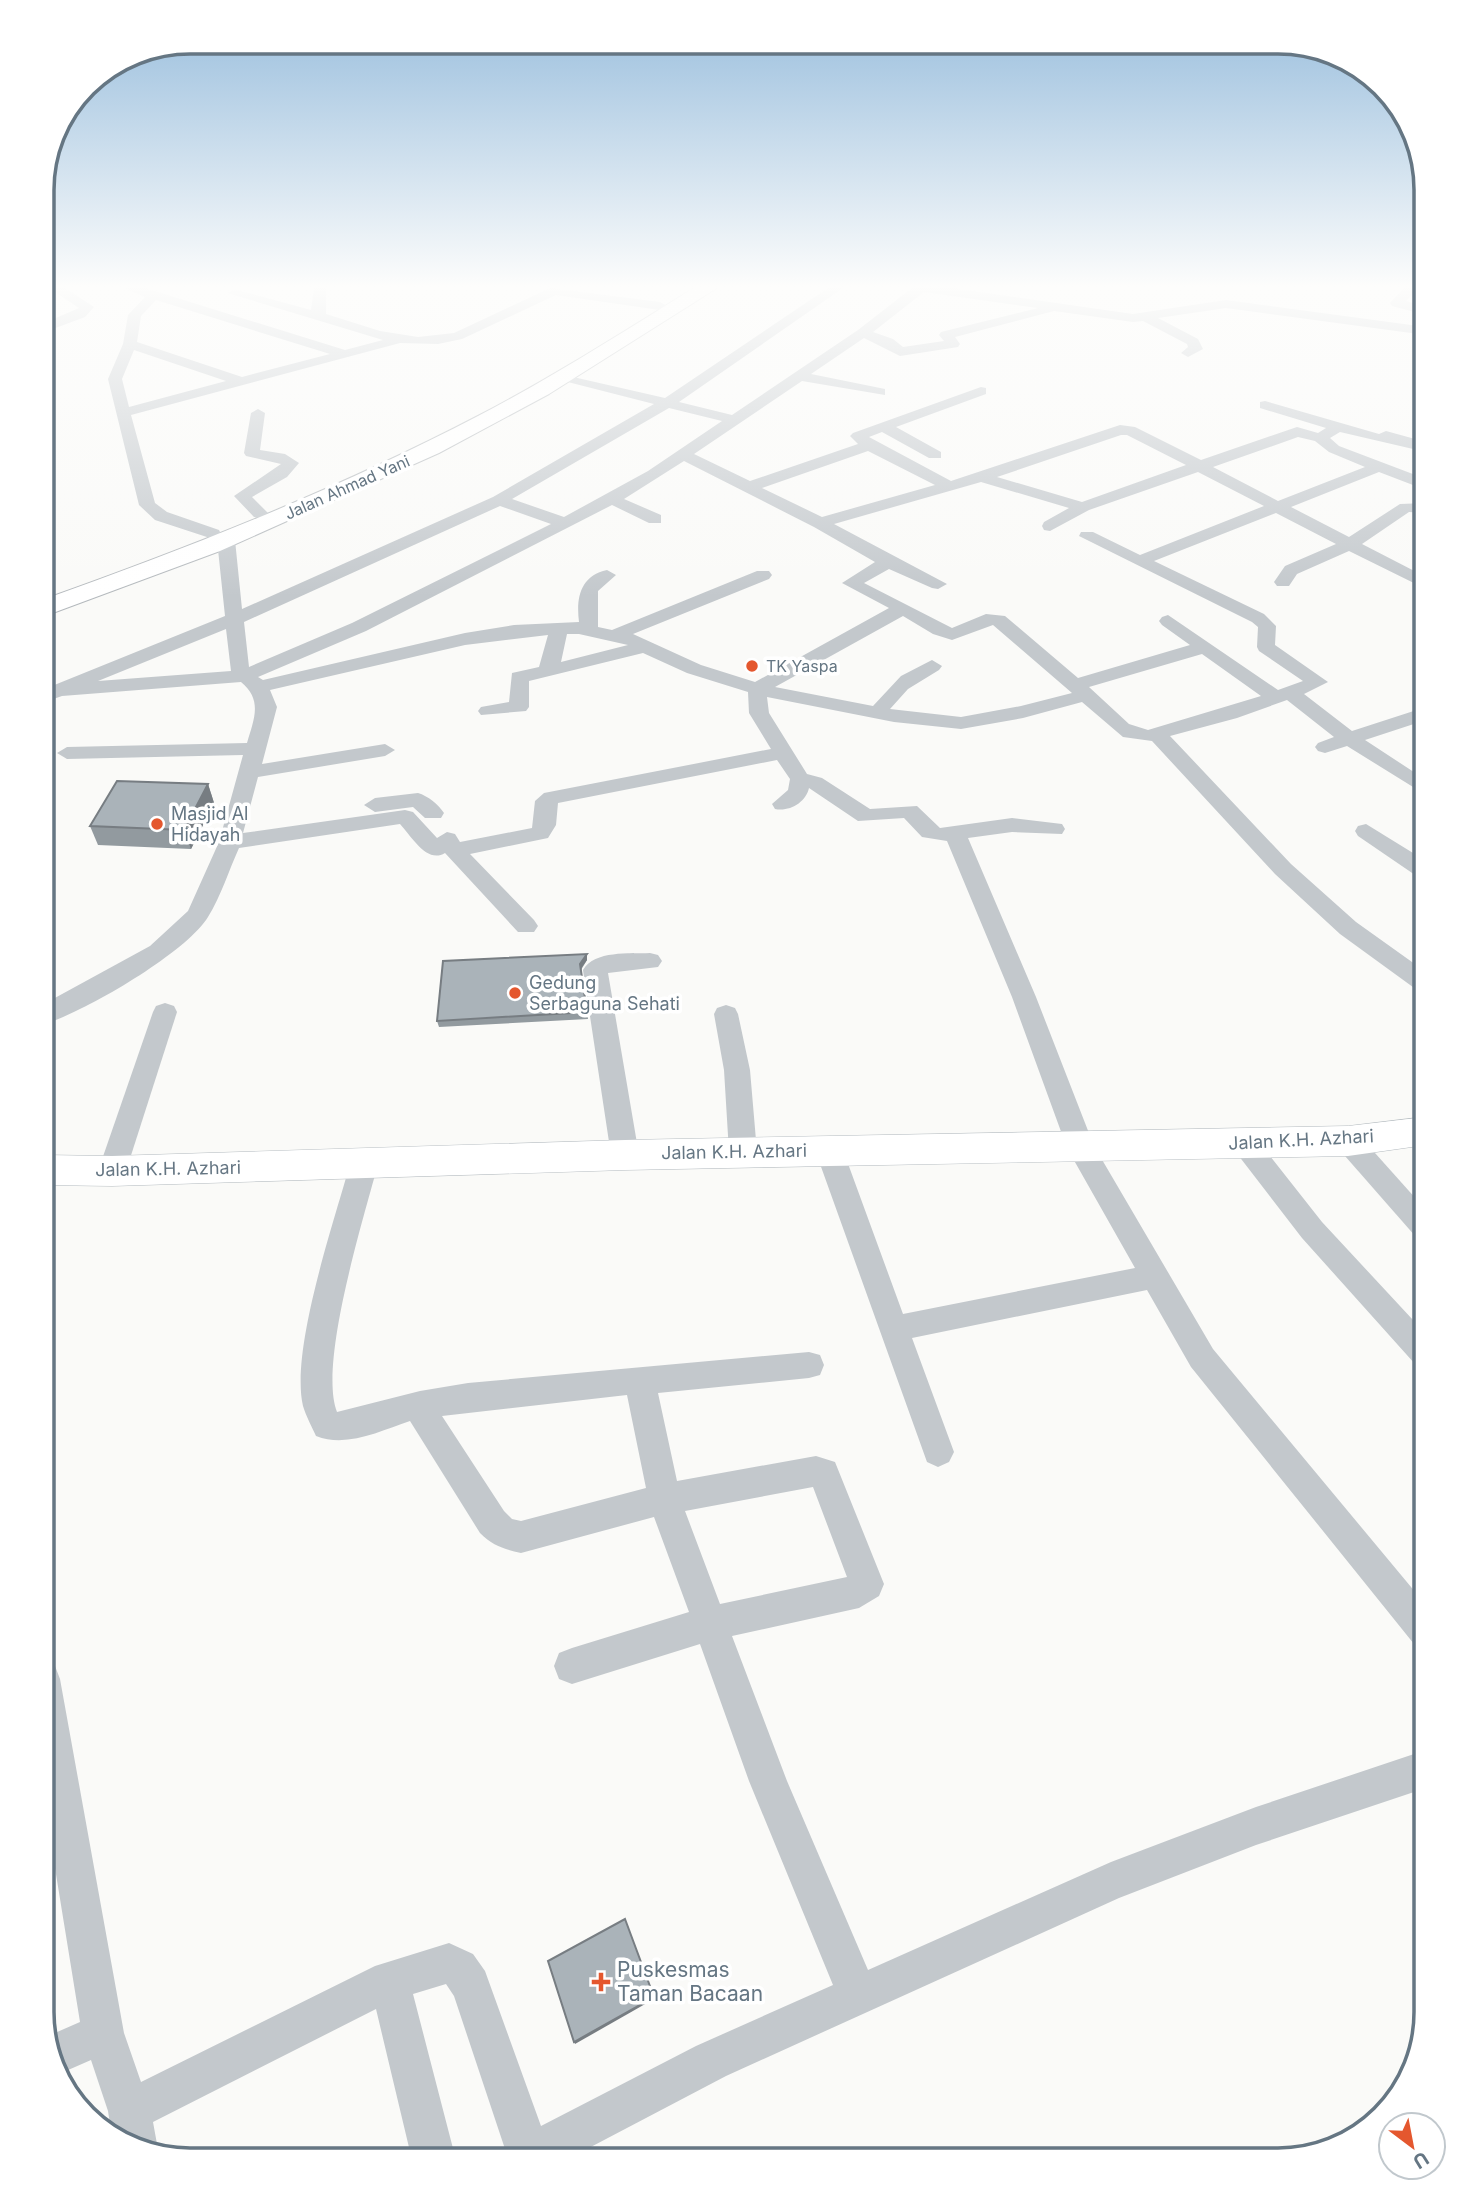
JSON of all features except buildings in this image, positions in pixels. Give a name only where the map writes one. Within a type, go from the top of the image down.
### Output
[{"type":"highway","name":"Jalan Ahmad Yani","points":[[55,595],[219,537],[260,513],[516,391]]},
{"type":"highway","name":"Jalan Ahmad Yani","points":[[55,604],[420,454],[539,391]]},
{"type":"street","points":[[55,1010],[158,952],[198,915],[233,835],[267,707],[251,681],[233,621],[219,537],[161,516],[147,505],[118,391]]},
{"type":"street","points":[[123,413],[208,391]]},
{"type":"street","points":[[622,391],[734,419]]},
{"type":"street","points":[[55,693],[233,621],[499,500],[686,391]]},
{"type":"street","points":[[251,681],[612,499],[685,455],[777,391]]},
{"type":"street","points":[[874,391],[880,392]]},
{"type":"street","points":[[949,486],[869,445],[858,436],[886,428],[981,391]]},
{"type":"street","points":[[1265,405],[1288,414],[1381,439],[1386,436],[1414,444]]},
{"type":"street","points":[[258,413],[252,453],[279,457],[291,463],[281,474],[242,496],[260,513]]},
{"type":"street","points":[[1320,439],[1338,426]]},
{"type":"street","points":[[886,428],[935,455]]},
{"type":"street","points":[[820,523],[981,477],[1125,429],[1135,431],[1414,578]]},
{"type":"street","points":[[1051,526],[1083,508],[1297,432],[1320,439],[1334,449],[1414,480]]},
{"type":"street","points":[[749,487],[869,445]]},
{"type":"street","points":[[685,455],[820,523],[888,562],[938,584]]},
{"type":"street","points":[[1139,561],[1373,469]]},
{"type":"street","points":[[981,477],[1083,508]]},
{"type":"street","points":[[612,499],[655,519]]},
{"type":"street","points":[[499,500],[565,523]]},
{"type":"street","points":[[1283,582],[1291,570],[1348,545],[1406,507],[1414,507]]},
{"type":"street","points":[[888,562],[851,583],[949,634],[986,620],[999,620],[1132,735],[1157,734],[1285,697],[1318,682],[1266,647],[1268,631],[1264,621],[1191,583],[1087,536]]},
{"type":"street","points":[[589,629],[587,590],[592,583],[607,575]]},
{"type":"street","points":[[617,634],[762,575]]},
{"type":"street","points":[[757,690],[903,608]]},
{"type":"street","points":[[1168,621],[1414,781]]},
{"type":"street","points":[[546,671],[551,664],[559,629]]},
{"type":"street","points":[[55,694],[251,681],[466,639],[559,629],[589,629],[617,634],[694,669],[757,690],[878,713],[961,723],[1023,712],[1205,647]]},
{"type":"street","points":[[488,711],[519,707],[519,677],[648,646]]},
{"type":"street","points":[[878,713],[891,693],[908,678],[932,666]]},
{"type":"street","points":[[757,690],[759,713],[800,779],[798,793],[783,804]]},
{"type":"street","points":[[1325,747],[1348,738],[1414,722]]},
{"type":"street","points":[[1157,734],[1283,869],[1348,928],[1414,975]]},
{"type":"street","points":[[67,753],[255,749]]},
{"type":"street","points":[[250,772],[385,750]]},
{"type":"street","points":[[445,850],[540,834],[545,825],[544,805],[552,798],[783,753]]},
{"type":"street","points":[[800,779],[815,782],[866,816],[905,810],[934,834],[1012,825],[1054,829]]},
{"type":"street","points":[[233,835],[411,799],[424,802],[433,813],[445,850]]},
{"type":"street","points":[[233,835],[433,813]]},
{"type":"street","points":[[405,817],[445,850],[526,926]]},
{"type":"street","points":[[1366,831],[1414,864]]},
{"type":"street","points":[[955,833],[1024,997],[1081,1148],[1202,1358],[1414,1617]]},
{"type":"street","points":[[625,1155],[595,970],[605,964],[650,961]]},
{"type":"street","points":[[112,1171],[165,1012]]},
{"type":"street","points":[[726,1014],[737,1070],[743,1152]]},
{"type":"street","name":"Jalan K.H. Azhari","points":[[54,1170],[112,1171],[829,1150],[1245,1144],[1348,1141],[1414,1133]]},
{"type":"street","points":[[1348,1141],[1414,1215]]},
{"type":"street","points":[[1245,1144],[1312,1230],[1414,1343]]},
{"type":"street","points":[[829,1150],[938,1452]]},
{"type":"street","points":[[364,1164],[331,1290],[316,1377],[319,1417],[327,1426],[341,1427],[418,1406],[518,1391],[809,1365]]},
{"type":"street","points":[[895,1329],[1156,1276]]},
{"type":"street","points":[[640,1381],[664,1499],[768,1781],[858,1995]]},
{"type":"street","points":[[418,1406],[492,1522],[503,1533],[521,1536],[664,1499],[821,1471],[867,1584],[853,1594],[711,1623],[572,1666]]},
{"type":"street","points":[[54,1758],[103,2033],[132,2128],[389,1980],[449,1963],[459,1968],[471,1985],[516,2124],[521,2137],[531,2147]]},
{"type":"street","points":[[545,2147],[711,2061],[1111,1882],[1256,1826],[1414,1773]]},
{"type":"street","points":[[389,1980],[431,2147]]},
{"type":"street","points":[[61,2052],[103,2033]]},
{"type":"place","name":"TK Yaspa","points":[[752,666]]},
{"type":"place","name":"Masjid Al Hidayah","points":[[157,824]]},
{"type":"place","name":"Gedung Serbaguna Sehati","points":[[515,993]]},
{"type":"place","name":"Puskesmas Taman Bacaan","points":[[601,1982]]}]
